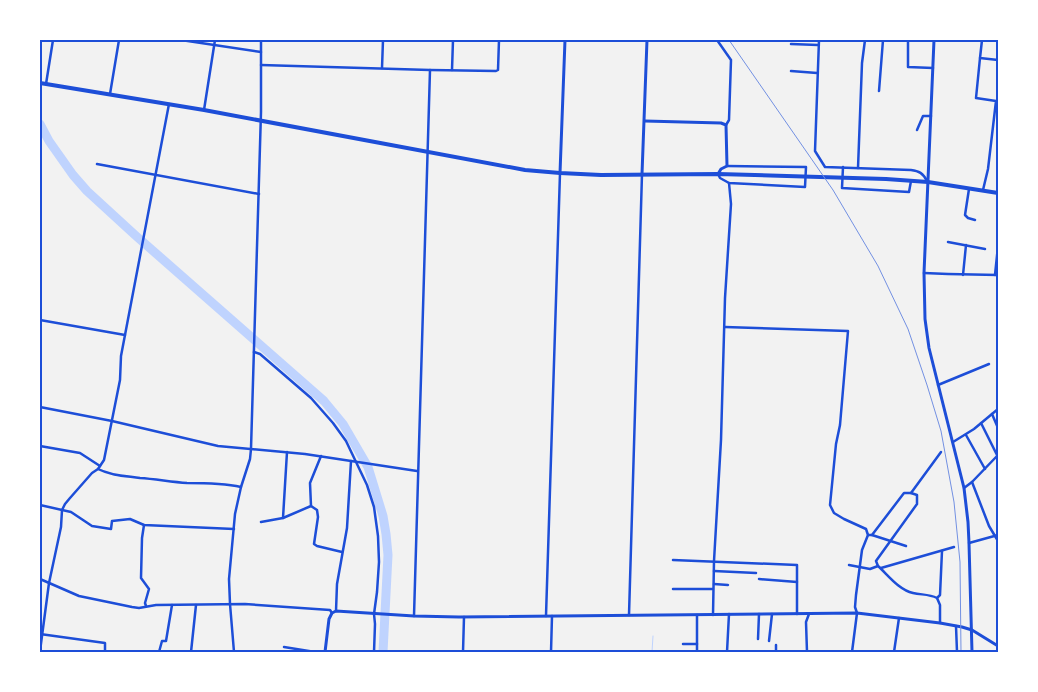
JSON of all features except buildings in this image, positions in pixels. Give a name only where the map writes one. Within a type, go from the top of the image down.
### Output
[{"type":"main road","points":[[40,83],[261,120],[525,170],[560,174],[718,174],[886,179],[928,182],[998,193]]},
{"type":"street","points":[[46,84],[54,40]]},
{"type":"street","points":[[110,94],[119,40]]},
{"type":"street","points":[[181,40],[261,52]]},
{"type":"street","points":[[204,110],[216,40]]},
{"type":"street","points":[[234,652],[229,579],[235,514],[251,449],[261,120],[261,40]]},
{"type":"street","points":[[382,68],[383,40]]},
{"type":"street","points":[[452,70],[453,40]]},
{"type":"street","points":[[261,65],[496,71],[498,70],[499,40]]},
{"type":"street","points":[[546,616],[565,40]]},
{"type":"street","points":[[629,616],[647,40]]},
{"type":"street","points":[[718,40],[731,60],[729,120],[726,124],[727,166]]},
{"type":"street","points":[[819,40],[815,151],[825,167],[918,171],[924,174],[928,182]]},
{"type":"street","points":[[858,168],[864,40]]},
{"type":"street","points":[[879,91],[883,40]]},
{"type":"street","points":[[908,40],[908,67],[933,68]]},
{"type":"street","points":[[934,40],[924,273],[925,319],[929,348],[964,488],[969,543],[972,652]]},
{"type":"street","points":[[982,40],[976,98],[997,102]]},
{"type":"street","points":[[791,44],[818,45]]},
{"type":"street","points":[[980,58],[998,60]]},
{"type":"street","points":[[414,616],[430,70]]},
{"type":"street","points":[[791,71],[818,73]]},
{"type":"street","points":[[983,190],[988,170],[998,98]]},
{"type":"street","points":[[40,650],[49,583],[62,510],[70,498],[92,473],[99,468],[104,460],[120,380],[121,356],[169,104]]},
{"type":"street","points":[[917,130],[923,116],[931,116]]},
{"type":"street","points":[[645,121],[726,124]]},
{"type":"street","points":[[97,164],[259,194]]},
{"type":"street","points":[[727,166],[806,167],[806,187],[729,183],[720,178],[718,174],[721,169],[727,166]]},
{"type":"street","points":[[842,168],[842,188],[909,192],[911,181]]},
{"type":"street","points":[[713,614],[725,298],[731,204],[729,183]]},
{"type":"street","points":[[970,188],[965,215],[975,220]]},
{"type":"street","points":[[948,242],[985,249]]},
{"type":"street","points":[[963,274],[966,245]]},
{"type":"street","points":[[924,273],[997,275],[998,246]]},
{"type":"street","points":[[40,320],[125,335]]},
{"type":"street","points":[[725,327],[848,330],[840,425],[836,444],[830,505],[834,513],[866,529],[868,535],[862,550],[852,652]]},
{"type":"street","points":[[254,350],[311,398],[333,423],[346,441],[367,485],[374,507],[378,536],[379,562],[374,652]]},
{"type":"street","points":[[938,384],[989,364]]},
{"type":"street","points":[[40,407],[112,421],[218,446],[321,456],[417,471]]},
{"type":"street","points":[[953,443],[998,409]]},
{"type":"street","points":[[992,414],[998,428]]},
{"type":"street","points":[[964,488],[998,456],[981,423]]},
{"type":"street","points":[[966,434],[985,469]]},
{"type":"street","points":[[40,446],[80,453],[105,472],[117,475],[185,483],[210,482],[241,487]]},
{"type":"street","points":[[283,518],[287,452]]},
{"type":"street","points":[[911,493],[941,452]]},
{"type":"street","points":[[311,506],[310,483],[321,456]]},
{"type":"street","points":[[336,611],[337,584],[347,528],[351,461]]},
{"type":"street","points":[[972,482],[989,526],[997,536],[998,542]]},
{"type":"street","points":[[872,535],[904,493],[918,494],[917,504],[876,561],[879,567],[902,588],[912,593],[930,595],[937,598],[940,605],[940,624]]},
{"type":"street","points":[[40,505],[71,512],[92,526],[101,528],[111,529],[112,521],[130,519],[144,524],[234,529]]},
{"type":"street","points":[[261,522],[283,518],[311,506]]},
{"type":"street","points":[[311,506],[317,510],[318,517],[314,544],[343,552]]},
{"type":"street","points":[[144,524],[140,578],[149,589],[145,603],[146,606]]},
{"type":"street","points":[[868,535],[906,546]]},
{"type":"street","points":[[969,543],[997,536]]},
{"type":"street","points":[[849,565],[870,569],[954,547]]},
{"type":"street","points":[[937,598],[940,595],[942,551]]},
{"type":"street","points":[[673,560],[797,565],[797,614]]},
{"type":"street","points":[[714,571],[756,573]]},
{"type":"street","points":[[40,579],[80,596],[132,607],[245,604],[330,610],[332,613]]},
{"type":"street","points":[[758,579],[797,582]]},
{"type":"street","points":[[714,584],[728,585]]},
{"type":"street","points":[[673,589],[713,589]]},
{"type":"street","points":[[191,652],[196,605]]},
{"type":"street","points":[[159,652],[162,641],[166,640],[172,606]]},
{"type":"street","points":[[325,652],[329,618],[336,611],[464,617],[857,613],[956,626],[972,630],[998,646]]},
{"type":"street","points":[[727,652],[729,614]]},
{"type":"street","points":[[758,638],[759,614]]},
{"type":"street","points":[[769,641],[772,614]]},
{"type":"street","points":[[807,652],[806,622],[809,614]]},
{"type":"street","points":[[697,615],[697,652]]},
{"type":"street","points":[[551,652],[552,616]]},
{"type":"street","points":[[463,652],[464,617]]},
{"type":"street","points":[[894,652],[899,618]]},
{"type":"street","points":[[956,626],[957,652]]},
{"type":"street","points":[[41,634],[105,643],[105,652]]},
{"type":"street","points":[[683,644],[697,644]]},
{"type":"street","points":[[776,646],[776,652]]},
{"type":"street","points":[[284,647],[315,652]]},
{"type":"waterway","points":[[40,124],[49,141],[87,191],[324,401],[343,424],[368,467],[383,516],[388,555],[383,652]]},
{"type":"waterway","points":[[652,652],[653,636]]},
{"type":"railway","points":[[729,40],[833,190],[878,266],[908,329],[941,431],[954,502],[960,562],[961,652]]}]
